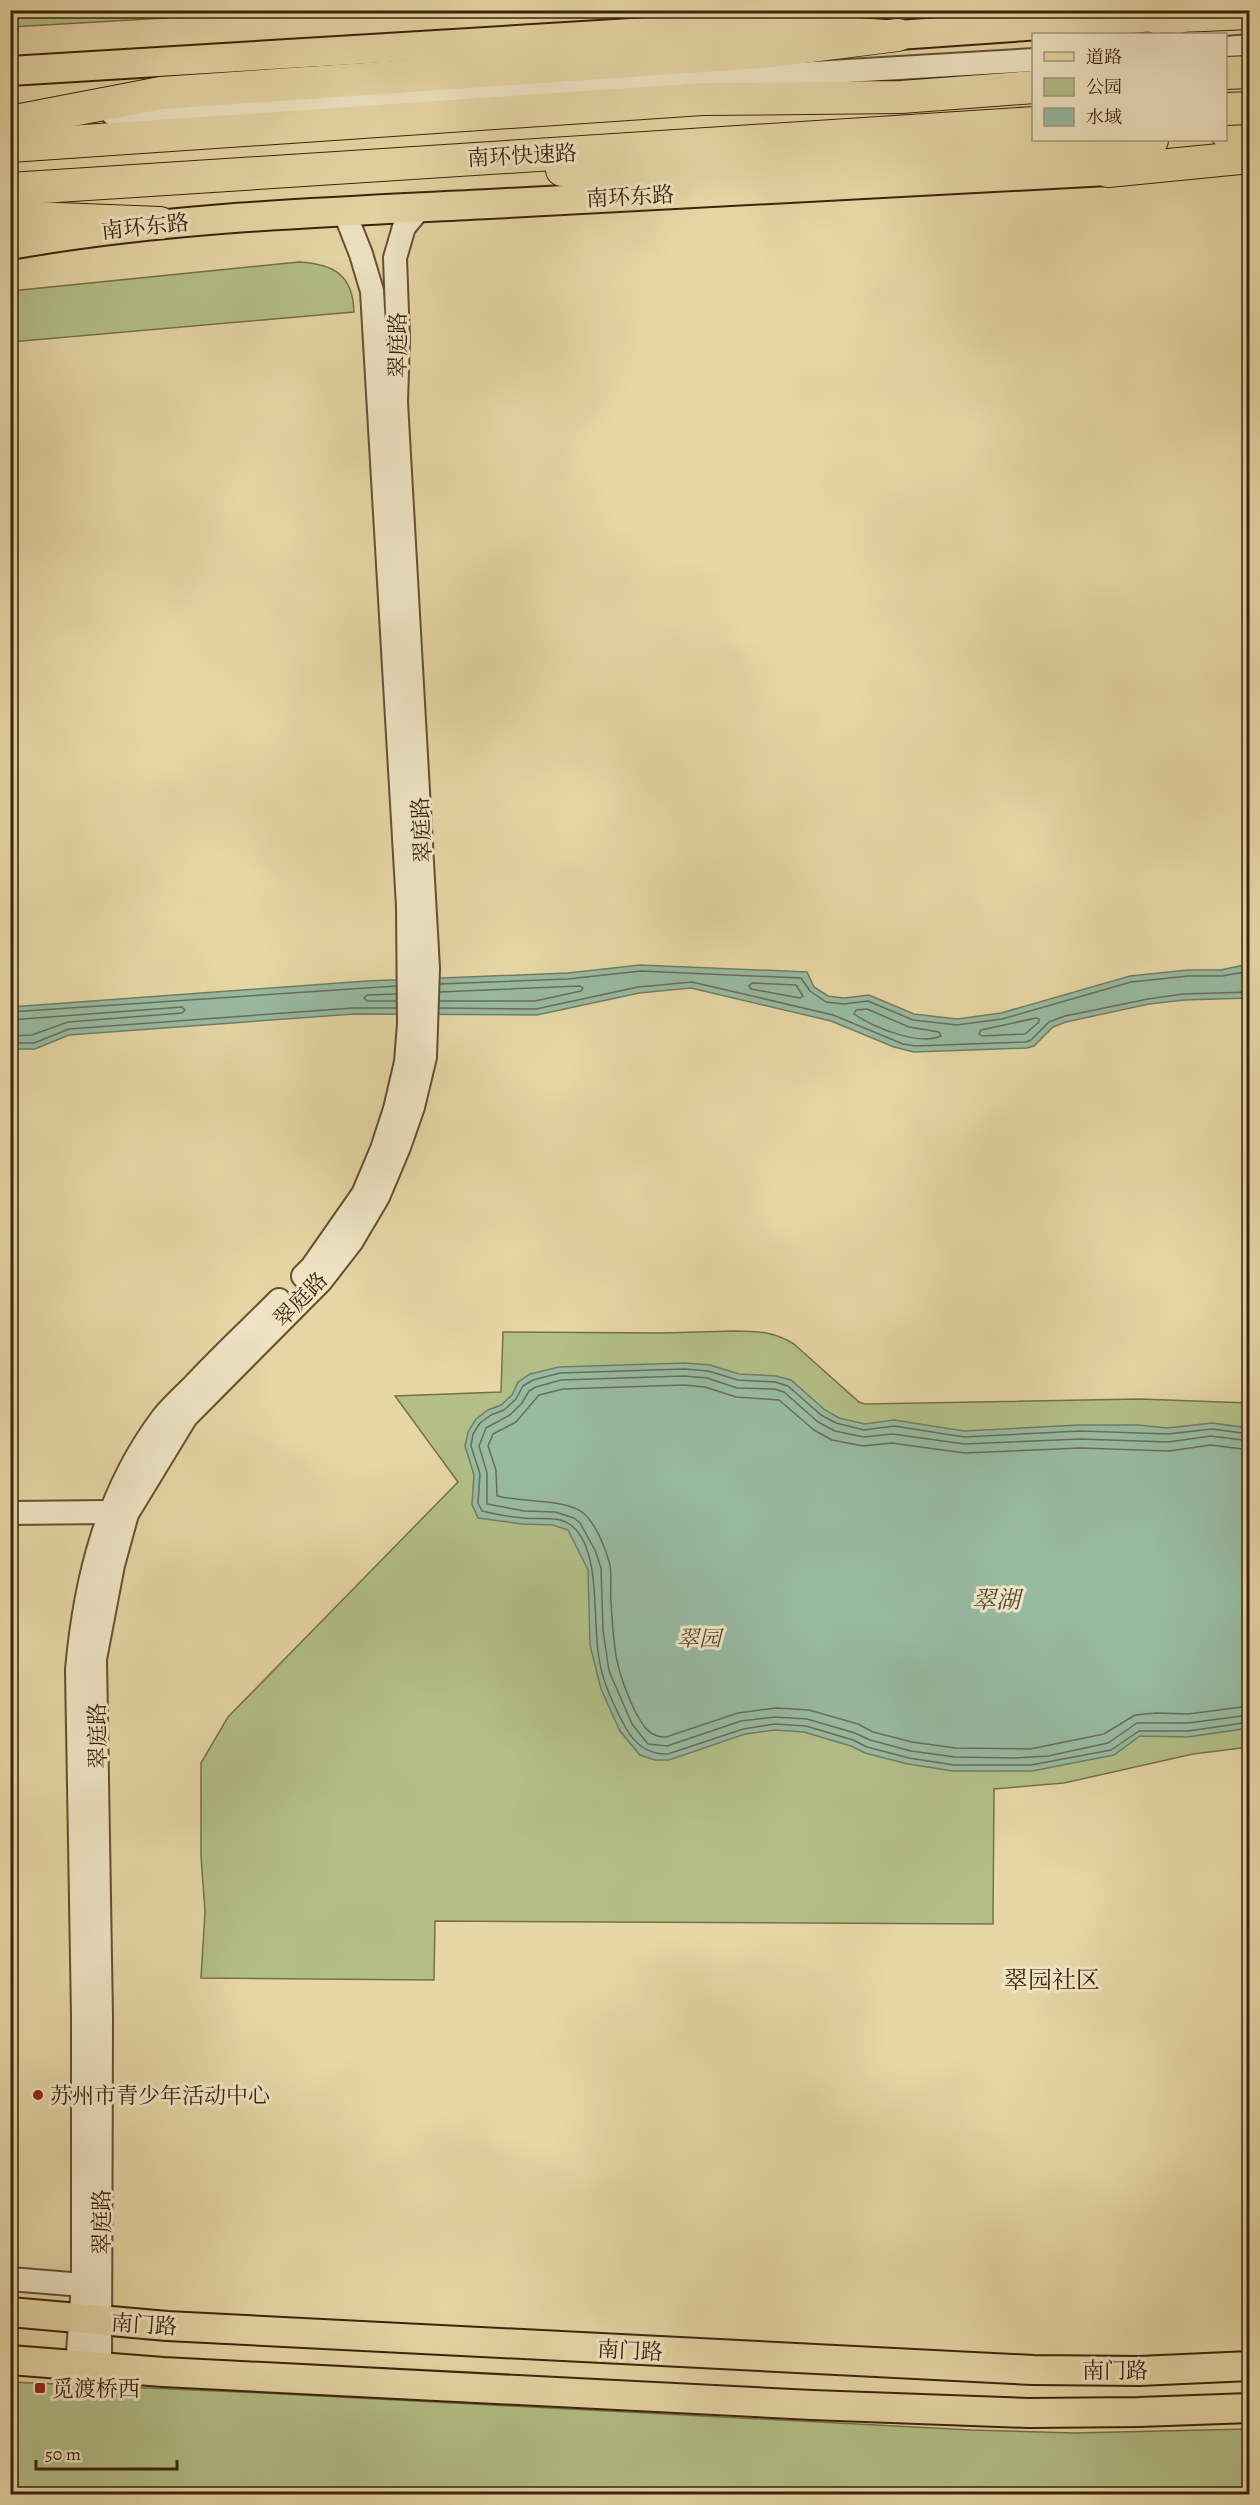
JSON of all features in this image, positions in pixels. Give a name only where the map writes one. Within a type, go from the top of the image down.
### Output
[{"type":"highway","points":[[1155,14],[1235,28]]},
{"type":"highway","points":[[15,120],[161,93],[762,52],[898,35]]},
{"type":"highway","points":[[1227,74],[1250,72]]},
{"type":"highway","name":"南环快速路","points":[[10,146],[702,99],[899,83],[1032,87]]},
{"type":"highway","points":[[1236,131],[1250,108]]},
{"type":"highway","name":"南环快速路","points":[[15,120],[163,136]]},
{"type":"highway","name":"南环快速路","points":[[10,189],[1032,123]]},
{"type":"highway","points":[[402,162],[676,175],[1044,154],[1144,141]]},
{"type":"highway","points":[[1108,171],[1250,157]]},
{"type":"highway","points":[[10,204],[565,170]]},
{"type":"highway","points":[[10,219],[160,223]]},
{"type":"main road","points":[[10,71],[762,25],[898,35],[1155,14]]},
{"type":"main road","points":[[1227,78],[1250,77]]},
{"type":"main road","points":[[1227,83],[1236,131]]},
{"type":"main road","name":"南环东路","points":[[10,245],[78,233],[160,223],[344,211],[1108,171],[1204,141]]},
{"type":"main road","name":"南门路","points":[[10,2312],[91,2320],[1021,2369],[1139,2371],[1250,2366]]},
{"type":"main road","name":"南门路","points":[[10,2360],[88,2367],[823,2406],[1028,2413],[1250,2408]]},
{"type":"street","points":[[1235,28],[1250,46]]},
{"type":"street","points":[[15,120],[899,83],[1032,60]]},
{"type":"street","name":"翠庭路","points":[[88,2367],[101,2017],[95,1659],[113,1565],[127,1514],[186,1417],[321,1281],[352,1241],[378,1197],[399,1148],[413,1107],[425,1057],[418,1024],[419,968],[396,402],[398,339],[395,258],[404,227],[421,207]]},
{"type":"street","name":"翠庭路","points":[[344,211],[361,254],[372,291],[408,906],[419,968]]},
{"type":"street","name":"翠庭路","points":[[91,2320],[83,2285],[83,2016],[77,1670],[81,1626],[92,1573],[109,1512],[163,1417],[226,1350],[312,1267],[363,1194],[395,1109],[418,1024]]},
{"type":"street","points":[[10,1513],[109,1512]]},
{"type":"street","points":[[10,2279],[83,2285]]},
{"type":"green space","points":[[11,10],[285,10],[285,11],[11,27]]},
{"type":"green space","points":[[299,262],[322,265],[339,274],[350,289],[354,312],[11,342],[11,291]]},
{"type":"green space","name":"翠园","points":[[736,1331],[766,1333],[787,1340],[859,1402],[865,1404],[1140,1399],[1249,1403],[1249,1747],[1193,1754],[1064,1783],[994,1789],[993,1924],[435,1921],[434,1980],[201,1978],[205,1912],[201,1856],[201,1763],[228,1717],[458,1482],[395,1396],[501,1392],[503,1332]]},
{"type":"green space","points":[[11,2382],[972,2430],[1074,2433],[1249,2429],[1249,2494],[11,2494]]},
{"type":"water","points":[[1249,964],[1249,998],[1184,1000],[1149,1004],[1066,1022],[1053,1027],[1034,1046],[1027,1048],[914,1052],[894,1047],[831,1021],[691,988],[639,993],[537,1015],[354,1014],[69,1035],[35,1049],[11,1049],[11,1007],[367,981],[568,973],[640,965],[807,972],[814,987],[828,996],[844,998],[869,995],[914,1014],[957,1019],[1001,1013],[1130,976],[1188,970],[1221,970]]},
{"type":"water","name":"翠湖","points":[[685,1363],[710,1365],[739,1374],[776,1376],[791,1380],[825,1410],[839,1418],[865,1424],[894,1420],[964,1431],[1079,1425],[1138,1425],[1167,1428],[1212,1423],[1249,1428],[1249,1728],[1188,1737],[1140,1736],[1114,1755],[1032,1771],[953,1771],[908,1764],[865,1753],[851,1746],[804,1732],[775,1730],[745,1734],[669,1760],[655,1760],[640,1755],[620,1731],[601,1689],[590,1645],[588,1570],[568,1530],[553,1525],[522,1524],[478,1518],[472,1504],[474,1475],[465,1446],[468,1432],[476,1419],[488,1410],[501,1405],[512,1395],[518,1382],[530,1374],[559,1367]]},
{"type":"place","name":"苏州市青少年活动中心","points":[[38,2095]]},
{"type":"place","name":"觅渡桥西","points":[[40,2388]]},
{"type":"district","name":"翠园社区","points":[[1052,1980]]}]
